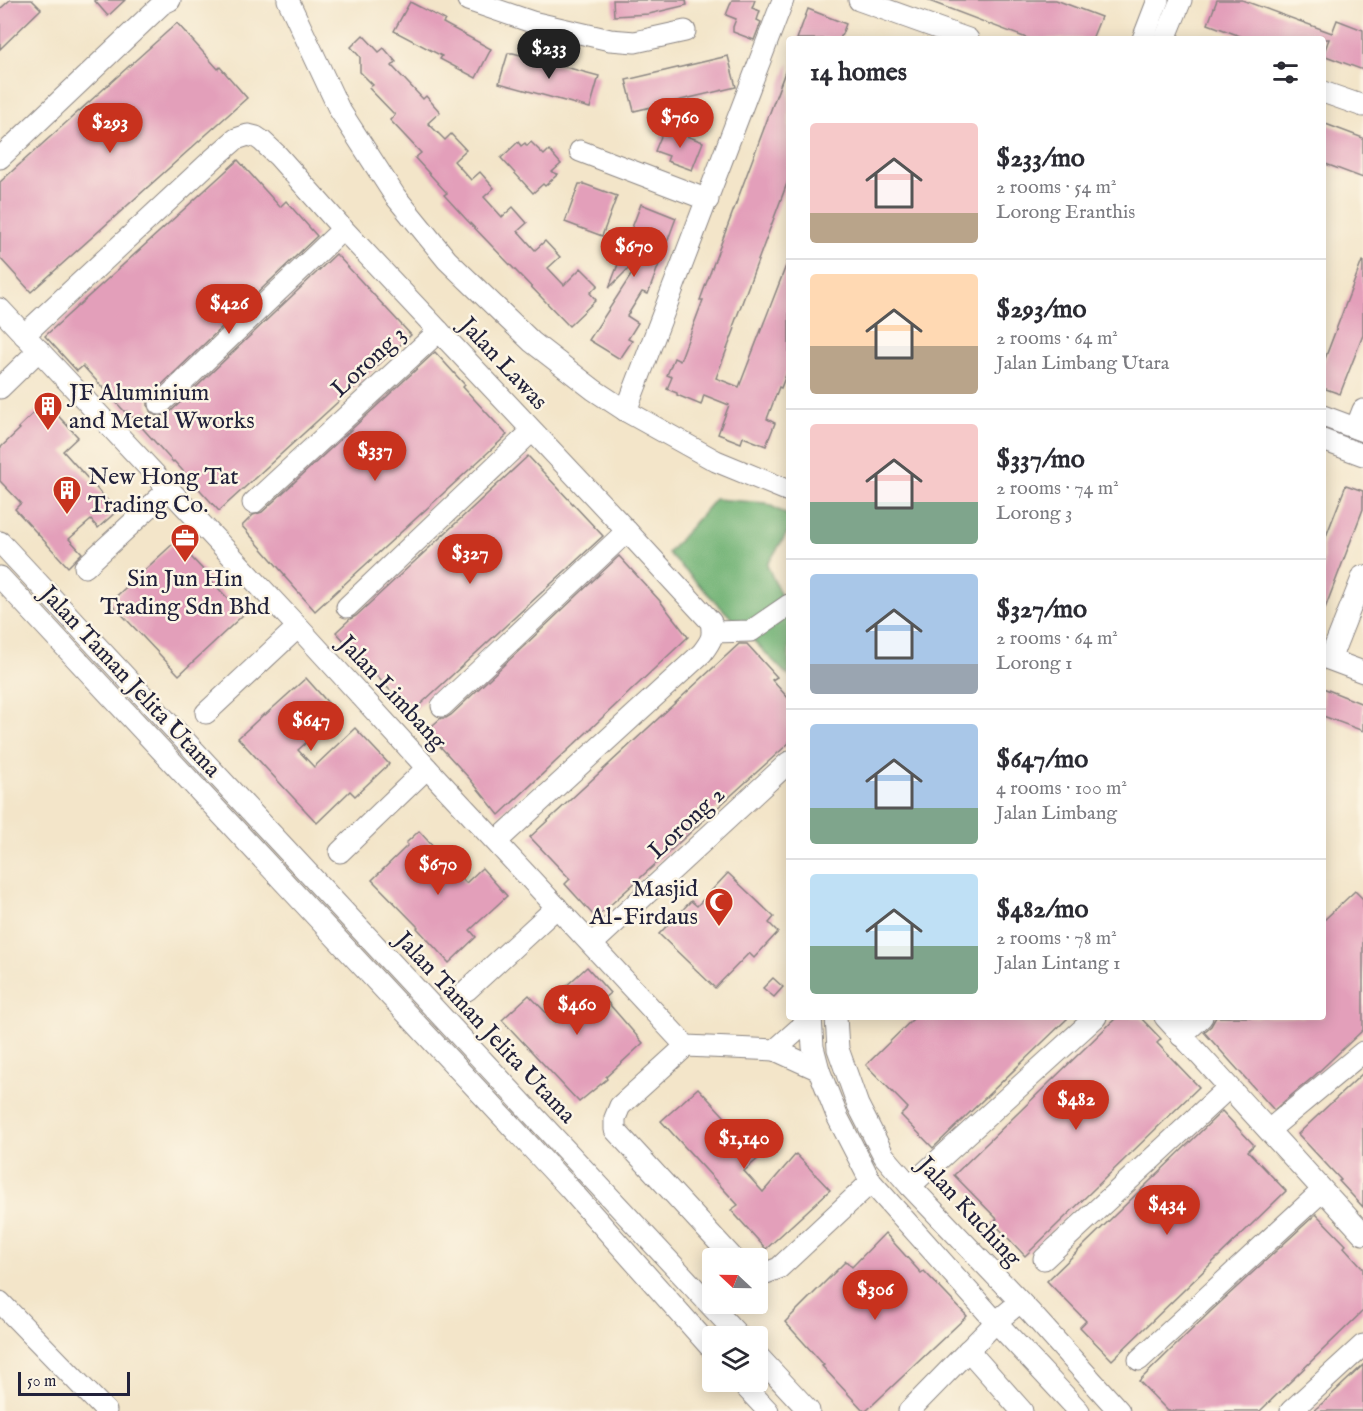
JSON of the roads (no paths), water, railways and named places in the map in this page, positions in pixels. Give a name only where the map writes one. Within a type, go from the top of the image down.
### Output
[{"type":"street","points":[[0,158],[162,4],[170,0]]},
{"type":"street","points":[[288,0],[339,109],[395,196],[447,260],[532,342],[594,390],[626,411],[716,461],[786,490]]},
{"type":"street","points":[[468,0],[532,22],[610,40],[635,42],[686,31]]},
{"type":"street","points":[[626,411],[783,0]]},
{"type":"street","points":[[859,0],[937,34]]},
{"type":"street","points":[[1144,36],[1158,0]]},
{"type":"street","points":[[1170,36],[1181,0]]},
{"type":"street","points":[[1326,93],[1363,106]]},
{"type":"street","name":"Jalan Lawas","points":[[31,342],[214,158],[236,139],[248,135],[256,137],[278,156],[343,229],[627,531],[711,622],[713,632]]},
{"type":"street","points":[[580,151],[708,200]]},
{"type":"street","points":[[160,404],[343,229]]},
{"type":"street","name":"Jalan Limbang","points":[[0,309],[687,1046]]},
{"type":"street","name":"Lorong 3","points":[[253,503],[439,331]]},
{"type":"street","points":[[0,388],[31,342]]},
{"type":"street","points":[[1326,417],[1361,423]]},
{"type":"street","points":[[346,607],[532,431]]},
{"type":"street","points":[[1326,441],[1363,455]]},
{"type":"street","points":[[85,567],[168,490]]},
{"type":"street","points":[[442,706],[627,531]]},
{"type":"street","name":"Jalan Taman Jelita Utama","points":[[0,542],[730,1326]]},
{"type":"street","points":[[1363,576],[1326,658],[1363,672]]},
{"type":"street","name":"Jalan Taman Jelita Utama","points":[[0,577],[569,1188],[702,1338]]},
{"type":"street","points":[[496,841],[702,653],[710,642],[713,632],[751,631],[786,607]]},
{"type":"street","points":[[206,713],[298,627]]},
{"type":"street","name":"Lorong 2","points":[[592,944],[786,765]]},
{"type":"street","points":[[340,852],[427,768]]},
{"type":"street","points":[[467,990],[557,907]]},
{"type":"street","points":[[775,1050],[808,1020]]},
{"type":"street","points":[[811,1020],[813,1047],[819,1070],[838,1118],[871,1182],[1079,1411]]},
{"type":"street","name":"Jalan Kuching","points":[[836,1020],[838,1049],[858,1105],[884,1156],[1119,1411]]},
{"type":"street","points":[[910,1186],[1093,1020]]},
{"type":"street","points":[[1168,1020],[1363,1234]]},
{"type":"street","points":[[1182,1036],[1199,1020]]},
{"type":"street","points":[[724,1248],[615,1130],[615,1118],[621,1106],[687,1046],[775,1050],[819,1070]]},
{"type":"street","points":[[1269,1130],[1363,1052]]},
{"type":"street","points":[[1044,1259],[1228,1088]]},
{"type":"street","points":[[768,1272],[779,1268],[871,1182]]},
{"type":"street","points":[[1139,1360],[1322,1191]]},
{"type":"street","points":[[0,1302],[106,1411]]},
{"type":"street","points":[[909,1411],[996,1322],[1020,1302]]},
{"type":"street","points":[[1291,1411],[1363,1345]]},
{"type":"street","points":[[968,1350],[1022,1411]]},
{"type":"street","points":[[768,1367],[809,1411]]},
{"type":"street","points":[[750,1392],[768,1411]]},
{"type":"place","name":"JF Aluminium and Metal Wworks","points":[[48,432]]},
{"type":"place","name":"New Hong Tat Trading Co.","points":[[67,516]]},
{"type":"place","name":"Sin Jun Hin Trading Sdn Bhd","points":[[185,564]]},
{"type":"place","name":"Masjid Al-Firdaus","points":[[719,928]]}]
